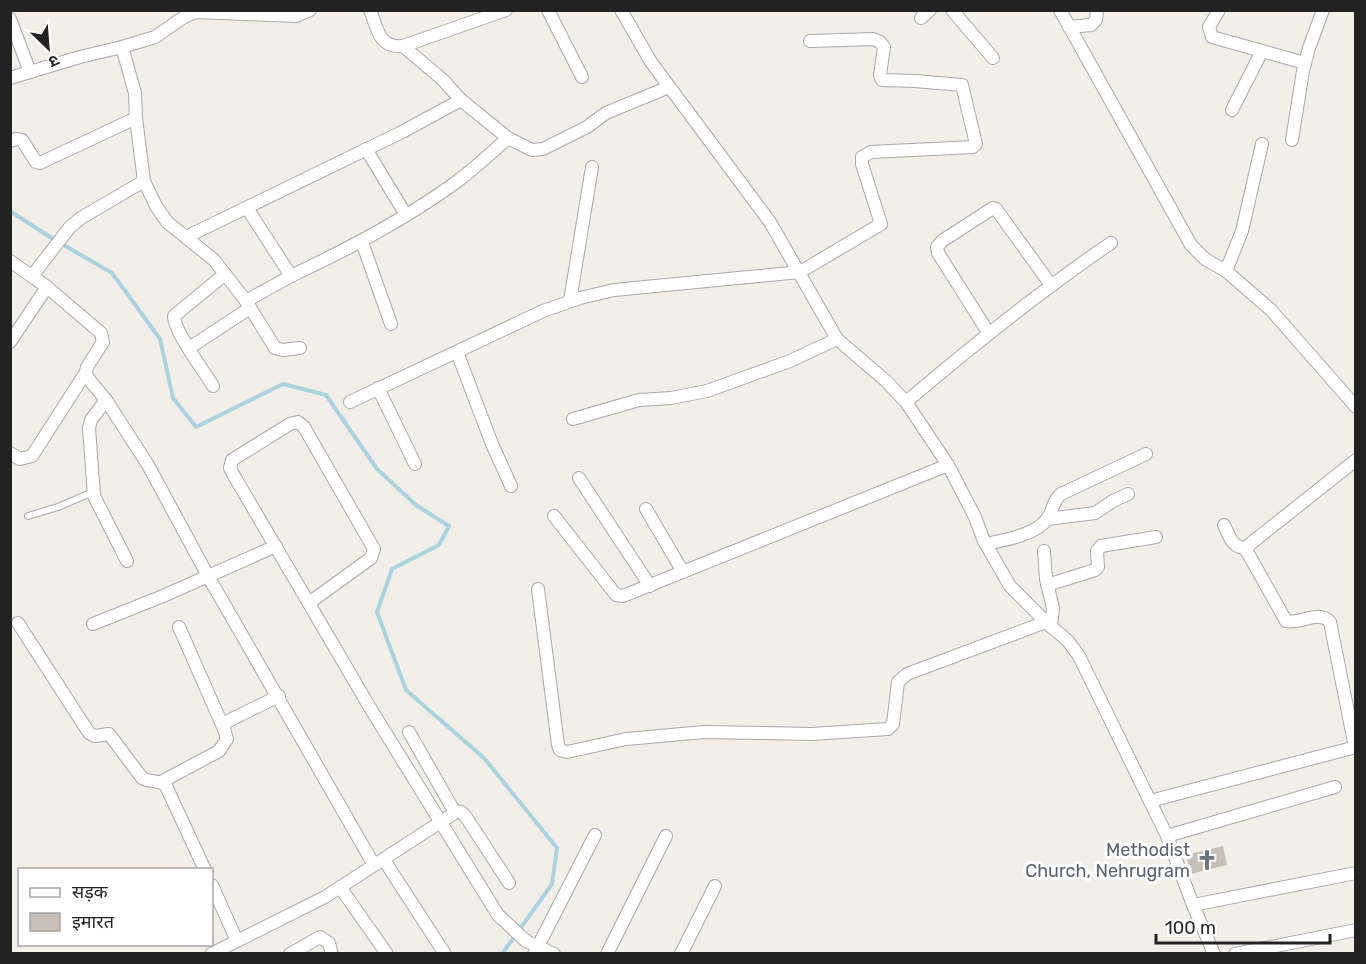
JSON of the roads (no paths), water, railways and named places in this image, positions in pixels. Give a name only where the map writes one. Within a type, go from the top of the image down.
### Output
[{"type":"street","points":[[10,78],[155,37],[184,17],[196,12],[296,16],[310,10]]},
{"type":"street","points":[[370,10],[383,42],[392,47],[403,46],[507,10]]},
{"type":"street","points":[[548,10],[582,77]]},
{"type":"street","points":[[621,10],[637,41],[669,87],[770,222],[837,339],[886,381],[906,402],[948,465],[986,544],[1010,586],[1068,641],[1079,656],[1167,836],[1214,954]]},
{"type":"street","points":[[952,10],[993,58]]},
{"type":"street","points":[[1060,10],[1191,244],[1205,259],[1227,271],[1271,310],[1356,407]]},
{"type":"street","points":[[1069,27],[1091,25],[1096,20],[1097,10]]},
{"type":"street","points":[[1219,10],[1209,27],[1212,37],[1305,63]]},
{"type":"street","points":[[1292,140],[1305,63],[1323,10]]},
{"type":"street","points":[[10,19],[30,72]]},
{"type":"street","points":[[350,402],[543,311],[570,301],[614,290],[800,272],[881,224],[862,164],[864,155],[871,152],[973,147],[977,141],[962,85],[882,81],[880,75],[884,47],[873,39],[810,41]]},
{"type":"street","points":[[403,46],[443,80],[461,100],[508,138],[532,150],[543,149],[587,128],[606,113],[669,87]]},
{"type":"street","points":[[122,47],[135,93],[144,180],[162,215],[167,222],[214,260],[248,304],[275,348],[283,350],[300,348]]},
{"type":"street","points":[[1232,110],[1262,51]]},
{"type":"street","points":[[186,237],[461,100]]},
{"type":"street","points":[[10,141],[16,139],[22,141],[36,162],[40,163],[136,118]]},
{"type":"street","points":[[189,348],[248,304],[291,276],[362,242],[456,183],[508,138]]},
{"type":"street","points":[[1227,271],[1242,231],[1262,144]]},
{"type":"street","points":[[366,149],[406,215]]},
{"type":"street","points":[[570,301],[592,167]]},
{"type":"street","points":[[32,276],[70,227],[144,180]]},
{"type":"street","points":[[247,208],[291,276]]},
{"type":"street","points":[[988,332],[938,253],[937,247],[942,241],[993,208],[996,209],[1051,285]]},
{"type":"street","points":[[362,242],[392,324]]},
{"type":"street","points":[[906,402],[988,332],[1111,243]]},
{"type":"street","points":[[10,261],[90,322],[103,337],[103,342],[86,372],[32,456],[20,459],[10,453]]},
{"type":"street","points":[[213,386],[176,326],[174,316],[225,274]]},
{"type":"street","points":[[10,342],[46,287]]},
{"type":"street","points":[[573,419],[639,400],[671,398],[707,391],[790,361],[837,339]]},
{"type":"street","points":[[457,352],[492,444],[511,486]]},
{"type":"street","points":[[86,372],[89,380],[106,400],[148,465],[208,576],[379,862],[445,954]]},
{"type":"street","points":[[378,388],[415,464]]},
{"type":"street","points":[[106,400],[91,420],[89,428],[93,492],[127,561]]},
{"type":"street","points":[[309,603],[371,558],[374,549],[304,427],[298,422],[290,424],[237,456],[231,464],[233,474],[372,711],[498,915],[532,947],[554,954]]},
{"type":"street","points":[[1047,519],[1054,501],[1061,494],[1146,454]]},
{"type":"street","points":[[1224,525],[1233,543],[1245,548],[1356,460]]},
{"type":"street","points":[[554,516],[616,595],[627,596],[948,465]]},
{"type":"street","points":[[579,478],[650,586]]},
{"type":"street","points":[[986,544],[1023,534],[1047,519],[1095,513],[1128,494]]},
{"type":"street","points":[[646,509],[683,572]]},
{"type":"street","points":[[1047,585],[1095,570],[1098,567],[1097,550],[1101,546],[1156,537]]},
{"type":"street","points":[[93,624],[276,546]]},
{"type":"street","points":[[1150,801],[1355,747],[1330,622],[1318,616],[1293,622],[1286,621],[1245,548]]},
{"type":"street","points":[[1044,551],[1047,585],[1053,608],[1048,624]]},
{"type":"street","points":[[538,589],[558,745],[562,752],[626,739],[704,732],[812,734],[888,729],[893,724],[898,682],[907,674],[1048,624]]},
{"type":"street","points":[[18,623],[90,732],[94,736],[109,734],[142,778],[161,782],[222,749],[227,739],[179,627]]},
{"type":"street","points":[[222,724],[279,696]]},
{"type":"street","points":[[410,732],[453,811]]},
{"type":"street","points":[[161,782],[168,789],[204,868]]},
{"type":"street","points":[[1167,836],[1335,787]]},
{"type":"street","points":[[211,954],[309,906],[452,815],[453,811]]},
{"type":"street","points":[[453,811],[461,812],[466,817],[509,883]]},
{"type":"street","points":[[532,947],[595,835]]},
{"type":"street","points":[[608,954],[666,836]]},
{"type":"street","points":[[1193,906],[1356,873]]},
{"type":"street","points":[[681,954],[715,886]]},
{"type":"street","points":[[213,887],[237,941]]},
{"type":"street","points":[[340,887],[387,954]]},
{"type":"street","points":[[1235,954],[1356,930]]},
{"type":"street","points":[[290,954],[316,938],[322,937],[329,943],[332,954]]},
{"type":"lane","points":[[27,516],[58,507],[93,492]]},
{"type":"waterway","points":[[10,211],[112,273],[160,339],[173,398],[196,427],[283,384],[326,395],[377,469],[416,505],[449,526],[439,545],[392,569],[377,612],[406,690],[484,758],[557,848],[552,884],[502,954]]},
{"type":"place","name":"Methodist Church, Nehrugram","points":[[1207,860]]}]
